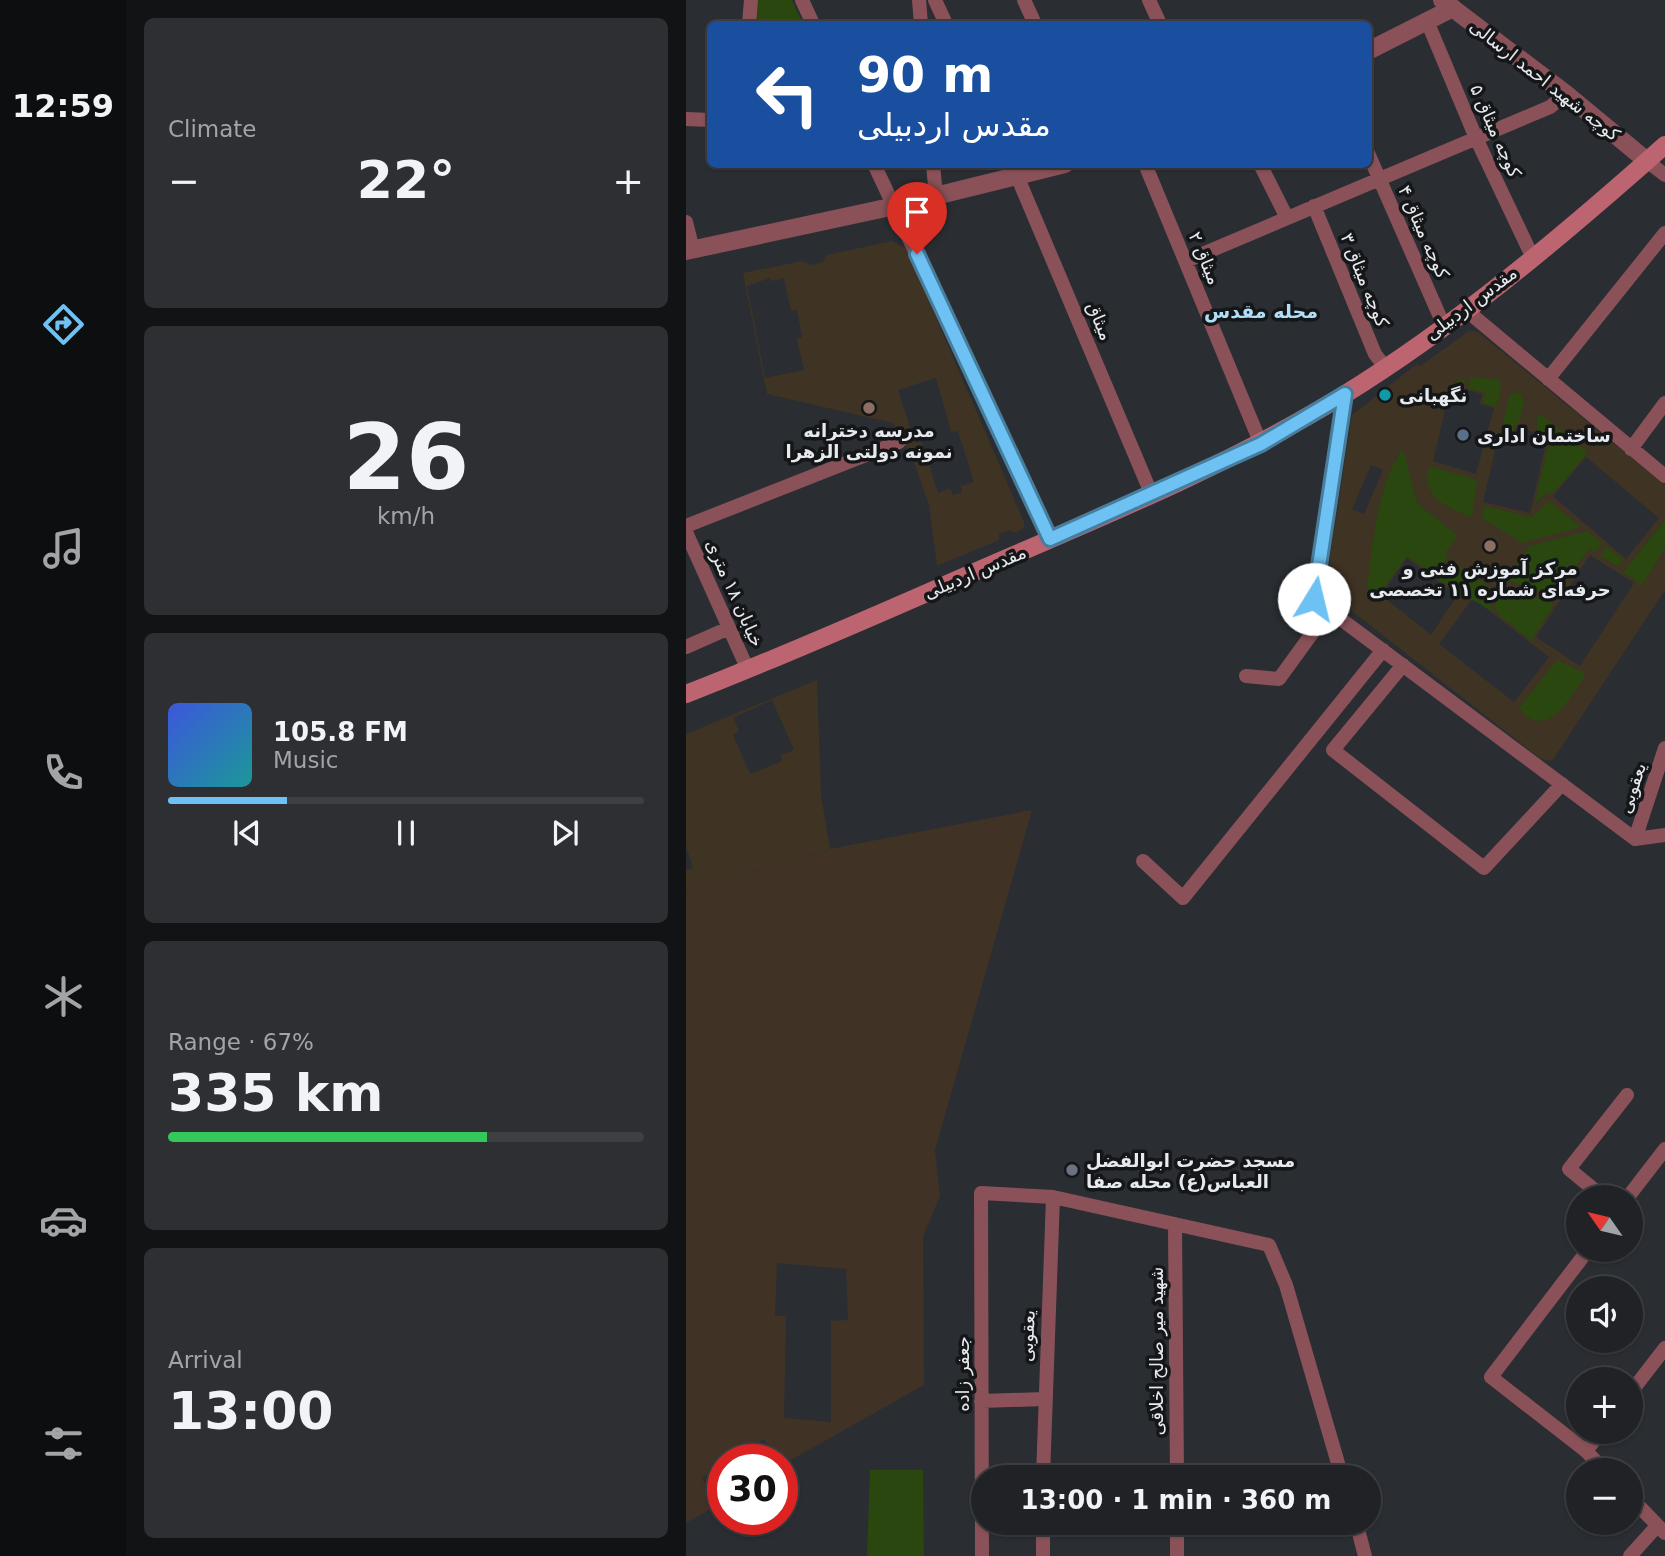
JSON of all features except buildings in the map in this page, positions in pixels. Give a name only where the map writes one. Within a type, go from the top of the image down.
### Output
[{"type":"main road","name":"مقدس اردبیلی","points":[[686,694],[748,670],[1050,539],[1261,444],[1345,394],[1466,310],[1665,145]]},
{"type":"street","points":[[750,21],[751,0]]},
{"type":"street","points":[[919,0],[921,21]]},
{"type":"street","points":[[935,0],[945,21]]},
{"type":"street","points":[[1024,0],[1034,21]]},
{"type":"street","points":[[1149,0],[1159,21]]},
{"type":"street","points":[[808,2],[812,21]]},
{"type":"street","points":[[1372,49],[1427,21],[1447,4]]},
{"type":"street","name":"کوچه شهید احمد ارسالی","points":[[1447,4],[1566,94],[1647,161]]},
{"type":"street","name":"کوچه میثاق ۵","points":[[1427,21],[1476,138],[1532,256]]},
{"type":"street","points":[[1186,261],[1550,107],[1566,94]]},
{"type":"street","points":[[686,119],[707,120]]},
{"type":"street","name":"کوچه میثاق ۴","points":[[1372,161],[1444,326]]},
{"type":"street","points":[[1647,161],[1665,175]]},
{"type":"street","points":[[876,168],[1050,539]]},
{"type":"street","points":[[933,168],[936,197]]},
{"type":"street","points":[[686,222],[690,251],[936,197],[1015,171],[1036,168]]},
{"type":"street","name":"میثاق ۲","points":[[1147,168],[1261,444]]},
{"type":"street","points":[[1262,168],[1287,218]]},
{"type":"street","name":"میثاق","points":[[1015,171],[1152,494]]},
{"type":"street","name":"کوچه میثاق ۳","points":[[1314,206],[1374,354],[1385,367]]},
{"type":"street","points":[[1548,379],[1665,233]]},
{"type":"street","points":[[1466,310],[1665,476]]},
{"type":"street","points":[[1345,394],[1314,599],[1635,839],[1665,835]]},
{"type":"street","points":[[1631,449],[1665,402]]},
{"type":"street","points":[[686,526],[899,442]]},
{"type":"street","name":"خیابان ۱۸ متری","points":[[686,532],[748,670]]},
{"type":"street","points":[[1246,676],[1279,679],[1329,610]]},
{"type":"street","points":[[686,648],[729,628]]},
{"type":"street","points":[[1143,861],[1182,898],[1383,650]]},
{"type":"street","points":[[1403,665],[1333,750],[1484,868],[1562,784]]},
{"type":"street","name":"یعقوبی","points":[[1635,839],[1665,748]]},
{"type":"street","points":[[1588,1185],[1569,1169],[1627,1095]]},
{"type":"street","points":[[1637,1185],[1665,1149]]},
{"type":"street","name":"جعفر زاده","points":[[982,1556],[981,1193],[1053,1197]]},
{"type":"street","points":[[1053,1197],[1269,1245],[1286,1285],[1338,1465]]},
{"type":"street","name":"یعقوبی","points":[[1044,1465],[1044,1399],[1053,1197]]},
{"type":"street","name":"شهید میر صالح اخلاقی","points":[[1175,1224],[1177,1465]]},
{"type":"street","points":[[1579,1262],[1491,1377],[1593,1458]]},
{"type":"street","points":[[1643,1376],[1665,1348]]},
{"type":"street","points":[[981,1401],[1044,1399]]},
{"type":"street","points":[[1586,1451],[1592,1444]]},
{"type":"street","points":[[1630,1556],[1661,1529],[1643,1510]]},
{"type":"street","points":[[1043,1535],[1043,1556]]},
{"type":"street","points":[[1177,1535],[1177,1556]]},
{"type":"street","points":[[1359,1535],[1365,1556]]},
{"type":"shaded area","name":"مدرسه دخترانه نمونه دولتی الزهرا","points":[[892,241],[906,248],[1024,522],[1024,528],[1014,533],[1009,530],[999,534],[999,540],[937,566],[929,505],[913,460],[893,423],[767,394],[743,273],[802,261],[810,265],[823,262],[827,255]],"holes":[[[770,278],[771,281],[784,278],[791,311],[797,310],[802,337],[797,339],[804,370],[765,378],[747,286]],[[936,378],[951,432],[958,431],[974,482],[961,486],[962,492],[953,495],[950,488],[938,493],[922,442],[915,443],[898,390]]]},
{"type":"shaded area","name":"مرکز آموزش فنی و حرفه‌ای شماره ۱۱ تخصصی","points":[[1469,331],[1478,332],[1665,485],[1665,520],[1623,572],[1642,584],[1665,548],[1665,590],[1552,761],[1541,759],[1325,590],[1352,415],[1417,364],[1420,366]],"holes":[[[1465,389],[1482,394],[1480,404],[1494,408],[1476,474],[1433,461],[1448,398],[1461,401]],[[1537,417],[1588,453],[1551,493],[1549,491],[1536,503],[1548,446],[1536,444]],[[1516,428],[1535,432],[1533,445],[1545,448],[1530,513],[1483,502],[1498,438],[1512,443]],[[1402,450],[1417,503],[1457,536],[1432,574],[1408,555],[1367,590],[1382,502],[1397,457]],[[1586,457],[1659,518],[1626,559],[1553,496]],[[1371,465],[1383,470],[1364,514],[1352,509]],[[1484,507],[1532,517],[1482,518]],[[1590,555],[1634,583],[1580,666],[1536,637]],[[1407,558],[1457,596],[1431,635],[1381,595]],[[1487,585],[1491,611],[1472,597]],[[1473,598],[1549,657],[1514,702],[1439,644]]]},
{"type":"shaded area","points":[[817,680],[821,795],[830,849],[686,891],[686,870],[693,868],[686,846],[686,734]],"holes":[[[772,700],[794,750],[781,755],[782,761],[750,774],[733,735],[739,731],[733,718]]]},
{"type":"shaded area","points":[[1032,810],[935,1150],[940,1196],[923,1236],[924,1385],[798,1456],[798,1444],[767,1444],[764,1439],[756,1444],[707,1444],[707,1475],[702,1478],[707,1486],[707,1511],[686,1523],[686,891],[830,849]],"holes":[[[777,1263],[846,1269],[848,1320],[831,1321],[831,1422],[784,1418],[786,1316],[775,1316]]]},
{"type":"green space","points":[[756,0],[792,0],[802,21],[755,21]]},
{"type":"green space","points":[[1471,377],[1499,380],[1501,389],[1496,407],[1483,403],[1485,392],[1468,389]]},
{"type":"green space","points":[[1466,378],[1460,398],[1444,394],[1454,383]]},
{"type":"green space","points":[[1514,392],[1521,394],[1524,403],[1519,424],[1515,424],[1511,438],[1500,435],[1509,397]]},
{"type":"green space","points":[[1542,415],[1588,453],[1552,494],[1549,492],[1535,503],[1548,446],[1536,444],[1537,416]]},
{"type":"green space","points":[[1403,449],[1417,503],[1458,536],[1445,554],[1448,557],[1438,572],[1432,574],[1407,556],[1378,596],[1367,590],[1374,536],[1387,480]]},
{"type":"green space","points":[[1430,466],[1477,480],[1472,518],[1446,505],[1432,493],[1427,476]]},
{"type":"green space","points":[[1549,501],[1581,527],[1522,543],[1482,518],[1484,506],[1532,517]]},
{"type":"green space","points":[[1665,520],[1665,548],[1642,585],[1623,572]]},
{"type":"green space","points":[[1588,531],[1602,544],[1595,552],[1589,548],[1555,598],[1507,580],[1529,546]]},
{"type":"green space","points":[[1606,546],[1623,560],[1618,567],[1601,556]]},
{"type":"green space","points":[[1450,560],[1487,585],[1492,612],[1438,579]]},
{"type":"green space","points":[[1502,585],[1554,604],[1531,641],[1497,613],[1494,596]]},
{"type":"green space","points":[[1557,660],[1586,674],[1566,703],[1549,719],[1539,721],[1529,718],[1519,708]]},
{"type":"green space","points":[[870,1470],[923,1470],[924,1556],[867,1556]]},
{"type":"place","name":"نگهبانی","points":[[1385,395]]},
{"type":"place","name":"مدرسه دخترانه نمونه دولتی الزهرا","points":[[869,408]]},
{"type":"place","name":"ساختمان اداری","points":[[1463,435]]},
{"type":"place","name":"مرکز آموزش فنی و حرفه‌ای شماره ۱۱ تخصصی","points":[[1490,546]]},
{"type":"place","name":"مسجد حضرت ابوالفضل العباس(ع) محله صفا","points":[[1072,1170]]},
{"type":"district","name":"محله مقدس","points":[[1261,311]]},
{"type":"route","points":[[917,254],[1050,539],[1261,444],[1345,394],[1314,599]]}]
